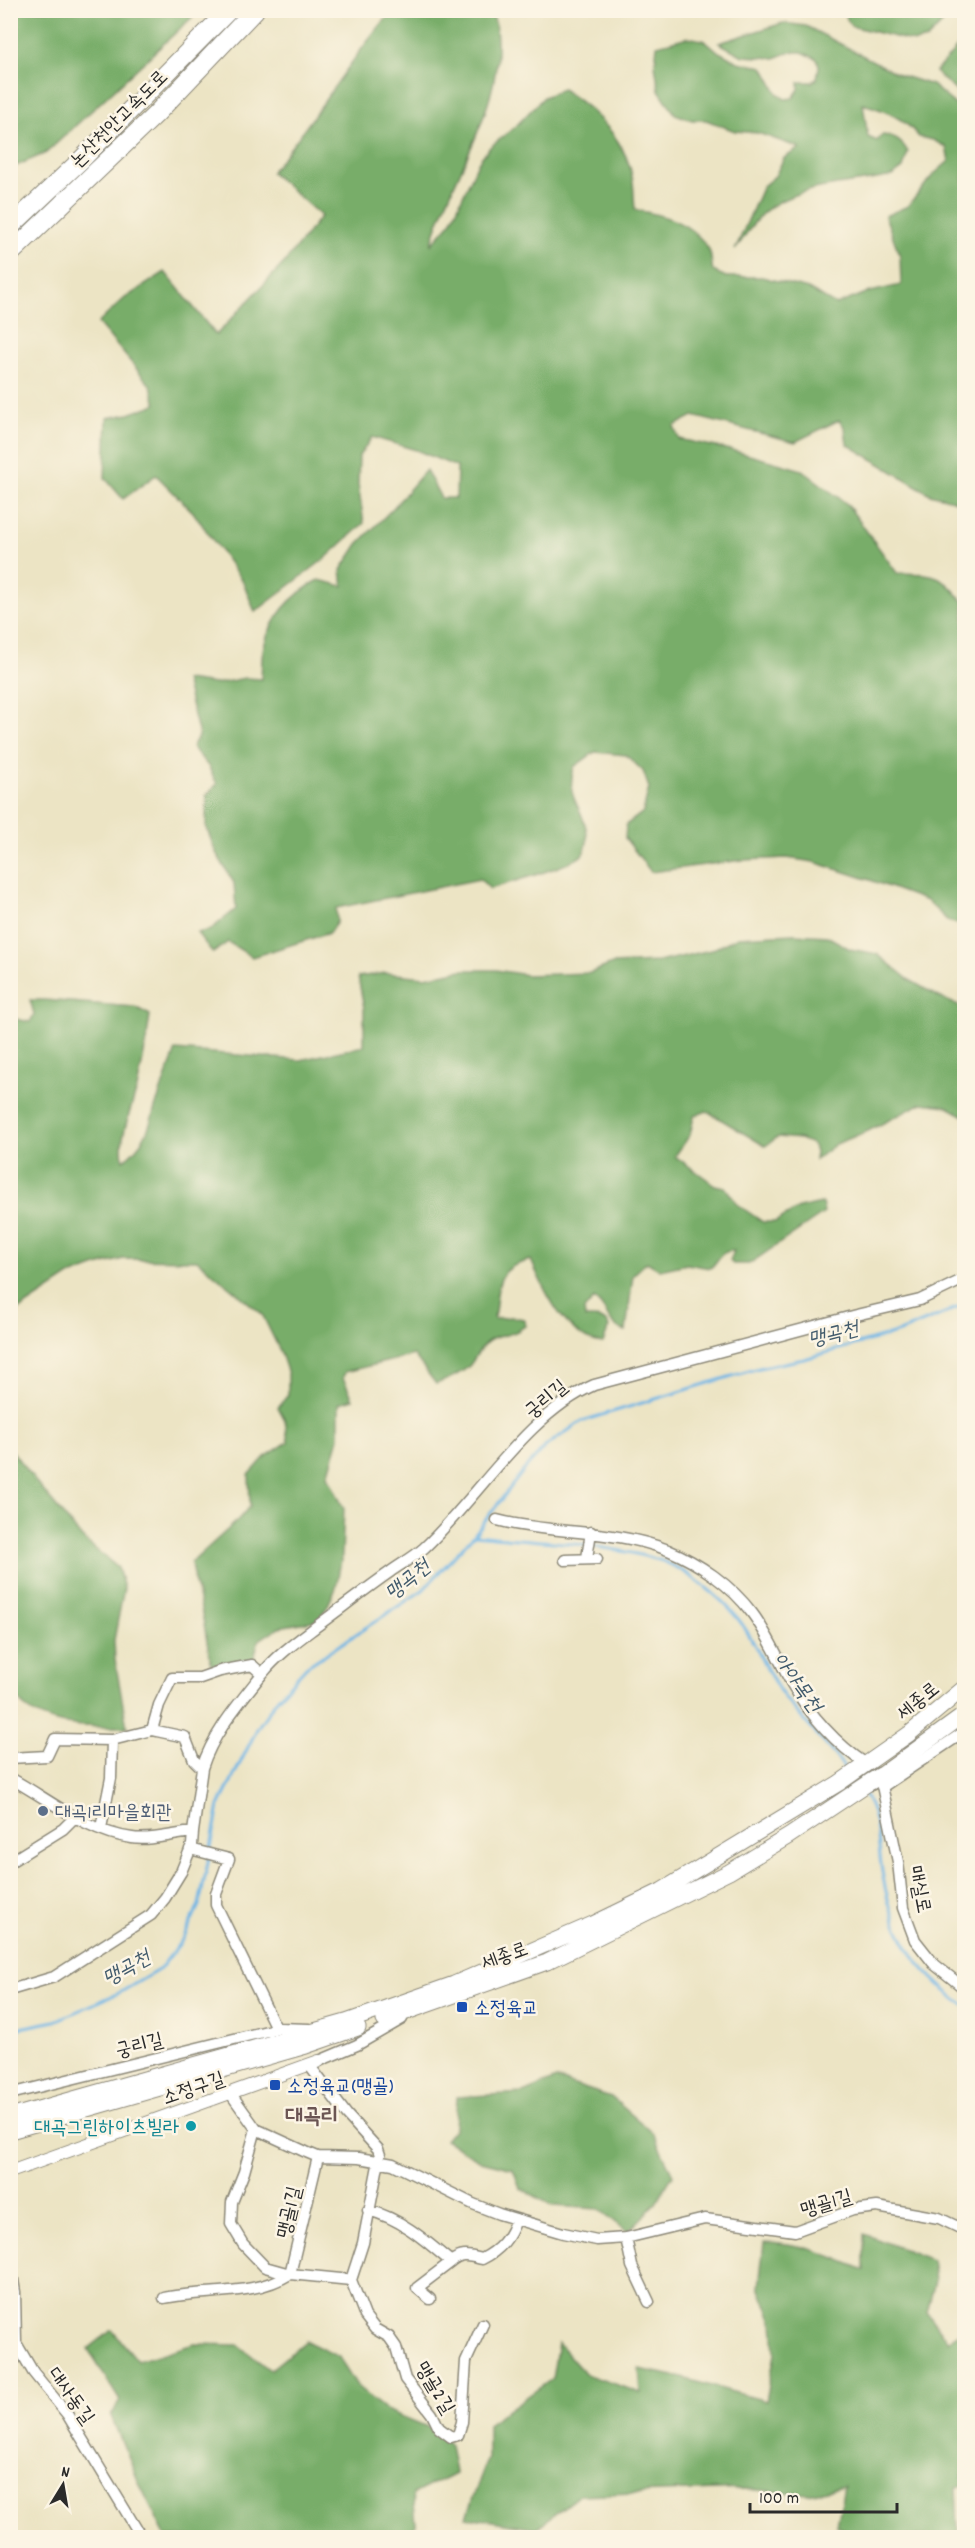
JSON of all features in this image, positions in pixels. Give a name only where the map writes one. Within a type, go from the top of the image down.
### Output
[{"type":"highway","name":"논산천안고속도로","points":[[10,227],[81,160],[229,10]]},
{"type":"highway","name":"논산천안고속도로","points":[[10,254],[155,116],[255,10]]},
{"type":"main road","name":"세종로","points":[[10,2131],[306,2046],[547,1962],[729,1872],[852,1794],[909,1734],[964,1688]]},
{"type":"main road","name":"세종로","points":[[10,2117],[321,2029],[454,1984],[662,1892],[839,1783],[871,1776],[964,1715]]},
{"type":"street","name":"궁리길","points":[[10,1990],[54,1977],[151,1915],[165,1898],[190,1849],[202,1768],[207,1754],[228,1719],[272,1661],[423,1549],[454,1518],[509,1454],[553,1410],[577,1393],[594,1385],[920,1300],[964,1279]]},
{"type":"street","points":[[497,1520],[521,1526],[591,1532],[667,1550],[700,1566],[729,1589],[752,1613],[805,1705],[871,1776],[964,1732]]},
{"type":"street","points":[[565,1560],[592,1558],[591,1532]]},
{"type":"street","points":[[153,1730],[159,1705],[172,1678],[200,1678],[220,1671],[252,1665],[262,1674]]},
{"type":"street","points":[[10,1758],[47,1756],[55,1739],[112,1740],[153,1730],[185,1737],[194,1760],[202,1768]]},
{"type":"street","points":[[100,1828],[111,1778],[112,1740]]},
{"type":"street","name":"매실로","points":[[871,1776],[898,1862],[903,1908],[915,1940],[934,1964],[964,1988]]},
{"type":"street","points":[[10,1778],[75,1816],[100,1828],[133,1838],[193,1832]]},
{"type":"street","points":[[10,1862],[63,1829],[75,1816]]},
{"type":"street","points":[[190,1849],[229,1859],[216,1894],[216,1905],[276,2028]]},
{"type":"street","points":[[231,2094],[256,2129],[244,2172],[232,2202],[231,2224],[243,2244],[265,2267],[290,2274],[351,2280],[361,2252],[380,2155],[378,2149],[347,2115],[314,2063],[357,2045],[428,2004]]},
{"type":"street","name":"궁리길","points":[[10,2094],[276,2028],[321,2029]]},
{"type":"street","name":"소정구길","points":[[10,2172],[314,2063]]},
{"type":"street","name":"맹골1길","points":[[256,2129],[318,2157],[359,2158],[393,2164],[473,2204],[516,2219],[597,2240],[626,2238],[705,2219],[795,2231],[853,2211],[877,2207],[939,2218],[964,2230]]},
{"type":"street","name":"맹골1길","points":[[290,2274],[318,2157]]},
{"type":"street","points":[[368,2210],[387,2215],[412,2229],[451,2262]]},
{"type":"street","points":[[430,2299],[417,2288],[458,2256],[467,2255],[482,2259],[492,2254],[512,2233],[516,2219]]},
{"type":"street","points":[[626,2238],[632,2266],[650,2302]]},
{"type":"street","name":"대사동길","points":[[10,2261],[15,2292],[16,2343],[33,2372],[67,2414],[142,2538]]},
{"type":"street","points":[[164,2298],[190,2293],[267,2286],[290,2274]]},
{"type":"street","name":"맹골2길","points":[[351,2280],[365,2316],[375,2329],[389,2337],[396,2348],[405,2379],[432,2414],[438,2428],[451,2437],[458,2435],[462,2422],[466,2361],[483,2324]]},
{"type":"green space","points":[[11,10],[199,11],[46,153],[11,168]]},
{"type":"green space","points":[[847,10],[955,11],[927,39],[915,42],[851,26],[846,17]]},
{"type":"green space","points":[[393,11],[479,11],[494,18],[497,48],[495,77],[487,106],[431,245],[451,222],[479,161],[489,148],[515,127],[544,97],[562,89],[586,106],[617,139],[630,166],[635,210],[666,217],[694,232],[709,250],[713,271],[726,277],[762,277],[808,289],[836,305],[866,293],[901,285],[900,256],[885,216],[908,206],[933,175],[949,161],[946,147],[933,140],[919,137],[894,116],[863,104],[868,137],[877,141],[882,135],[900,142],[908,152],[903,168],[892,176],[825,187],[792,196],[777,203],[759,217],[735,250],[763,186],[775,176],[784,158],[800,148],[758,133],[735,131],[706,120],[692,120],[675,114],[659,90],[655,65],[657,45],[688,37],[706,41],[719,52],[738,62],[763,67],[778,94],[785,99],[793,98],[799,89],[799,82],[812,82],[817,79],[819,66],[817,59],[802,52],[790,52],[775,58],[743,56],[719,43],[783,23],[806,26],[900,75],[932,85],[964,112],[964,500],[960,502],[930,494],[847,444],[845,428],[839,420],[795,442],[693,416],[674,426],[679,439],[735,451],[802,470],[847,504],[897,573],[928,574],[942,579],[964,602],[964,926],[948,921],[927,901],[814,862],[787,858],[743,860],[651,872],[625,838],[626,825],[643,812],[649,788],[643,771],[626,755],[595,752],[574,767],[572,792],[585,824],[587,840],[582,855],[566,864],[490,889],[480,879],[336,908],[337,922],[329,933],[252,957],[228,942],[213,953],[197,933],[210,930],[236,909],[234,883],[215,851],[206,826],[207,795],[217,784],[208,766],[192,747],[199,735],[185,680],[215,684],[245,678],[261,679],[262,658],[268,635],[278,616],[292,599],[319,580],[343,586],[341,570],[358,544],[426,470],[441,498],[456,498],[457,467],[416,450],[372,437],[359,456],[358,484],[364,523],[327,557],[255,612],[243,582],[193,512],[156,475],[123,499],[105,478],[107,418],[129,414],[156,404],[151,386],[98,323],[125,298],[165,272],[216,335],[285,262],[321,216],[271,172],[361,50]]},
{"type":"green space","points":[[964,40],[964,98],[935,72]]},
{"type":"green space","points":[[794,934],[827,936],[850,949],[877,954],[908,979],[964,1008],[964,1116],[946,1106],[922,1103],[868,1131],[836,1144],[815,1160],[816,1152],[812,1144],[800,1139],[778,1137],[765,1146],[707,1111],[694,1116],[690,1135],[675,1156],[715,1185],[725,1187],[738,1205],[763,1222],[775,1222],[799,1208],[822,1203],[824,1213],[749,1264],[733,1264],[730,1261],[734,1251],[722,1254],[710,1268],[687,1264],[660,1270],[647,1262],[633,1275],[626,1331],[610,1320],[603,1307],[594,1299],[584,1310],[585,1318],[605,1321],[609,1327],[603,1343],[590,1340],[567,1323],[550,1299],[531,1260],[519,1263],[504,1273],[498,1288],[494,1319],[511,1317],[524,1319],[525,1326],[486,1342],[469,1366],[458,1375],[436,1384],[414,1355],[345,1372],[343,1378],[353,1399],[339,1403],[339,1438],[328,1476],[344,1509],[342,1555],[336,1588],[318,1620],[279,1627],[258,1641],[254,1661],[212,1665],[191,1563],[250,1506],[249,1475],[265,1457],[288,1442],[285,1420],[278,1407],[288,1395],[288,1374],[281,1353],[262,1314],[197,1260],[123,1259],[97,1266],[70,1276],[11,1315],[11,1018],[30,1022],[34,1014],[30,1000],[135,1007],[150,1015],[138,1084],[122,1144],[124,1160],[147,1133],[176,1050],[300,1060],[364,1046],[364,1008],[358,977],[386,973],[425,977],[462,970],[496,970],[527,975],[590,973],[612,964],[658,962],[711,950],[738,937]]},
{"type":"green space","points":[[10,1448],[82,1538],[118,1568],[124,1588],[114,1640],[115,1660],[127,1727],[73,1725],[46,1719],[24,1706],[11,1687]]},
{"type":"green space","points":[[556,2079],[611,2097],[653,2133],[673,2175],[656,2203],[628,2232],[599,2209],[553,2206],[520,2188],[513,2169],[481,2161],[445,2140],[455,2128],[457,2097],[523,2093]]},
{"type":"green space","points":[[864,2234],[932,2260],[935,2281],[927,2312],[947,2341],[964,2330],[964,2485],[956,2487],[958,2531],[949,2537],[857,2537],[837,2526],[844,2486],[809,2494],[744,2489],[579,2495],[537,2528],[466,2517],[488,2457],[488,2424],[552,2379],[558,2343],[585,2374],[641,2393],[639,2369],[679,2377],[766,2401],[775,2354],[773,2321],[759,2287],[764,2242],[803,2247],[864,2270]]},
{"type":"green space","points":[[112,2330],[138,2361],[194,2344],[238,2345],[270,2370],[306,2341],[339,2357],[359,2389],[386,2410],[435,2430],[450,2445],[455,2473],[413,2494],[416,2523],[409,2537],[166,2537],[140,2485],[111,2416],[120,2401],[88,2349]]},
{"type":"waterway","name":"맹곡천","points":[[210,1852],[219,1806],[258,1727],[277,1699],[306,1667],[423,1590],[474,1535],[524,1470],[546,1446],[582,1421],[759,1368],[804,1359],[900,1332],[964,1305]]},
{"type":"waterway","name":"아야목천","points":[[475,1535],[614,1549],[659,1560],[680,1570],[713,1593],[732,1611],[751,1639],[778,1689],[847,1771]]},
{"type":"waterway","name":"아야목천","points":[[863,1793],[876,1823],[881,1866],[888,1898],[901,1935],[920,1965],[947,1992],[964,2005]]},
{"type":"waterway","name":"맹곡천","points":[[10,2030],[55,2021],[121,1992],[160,1969],[183,1939],[199,1905],[209,1858]]},
{"type":"railway","points":[[10,2532],[16,2538]]},
{"type":"place","name":"대곡1리마을회관","points":[[43,1811]]},
{"type":"place","name":"소정육교","points":[[462,2007]]},
{"type":"place","name":"소정육교(맹골)","points":[[275,2085]]},
{"type":"place","name":"대곡그린하이츠빌라","points":[[191,2126]]},
{"type":"district","name":"대곡리","points":[[312,2114]]}]
